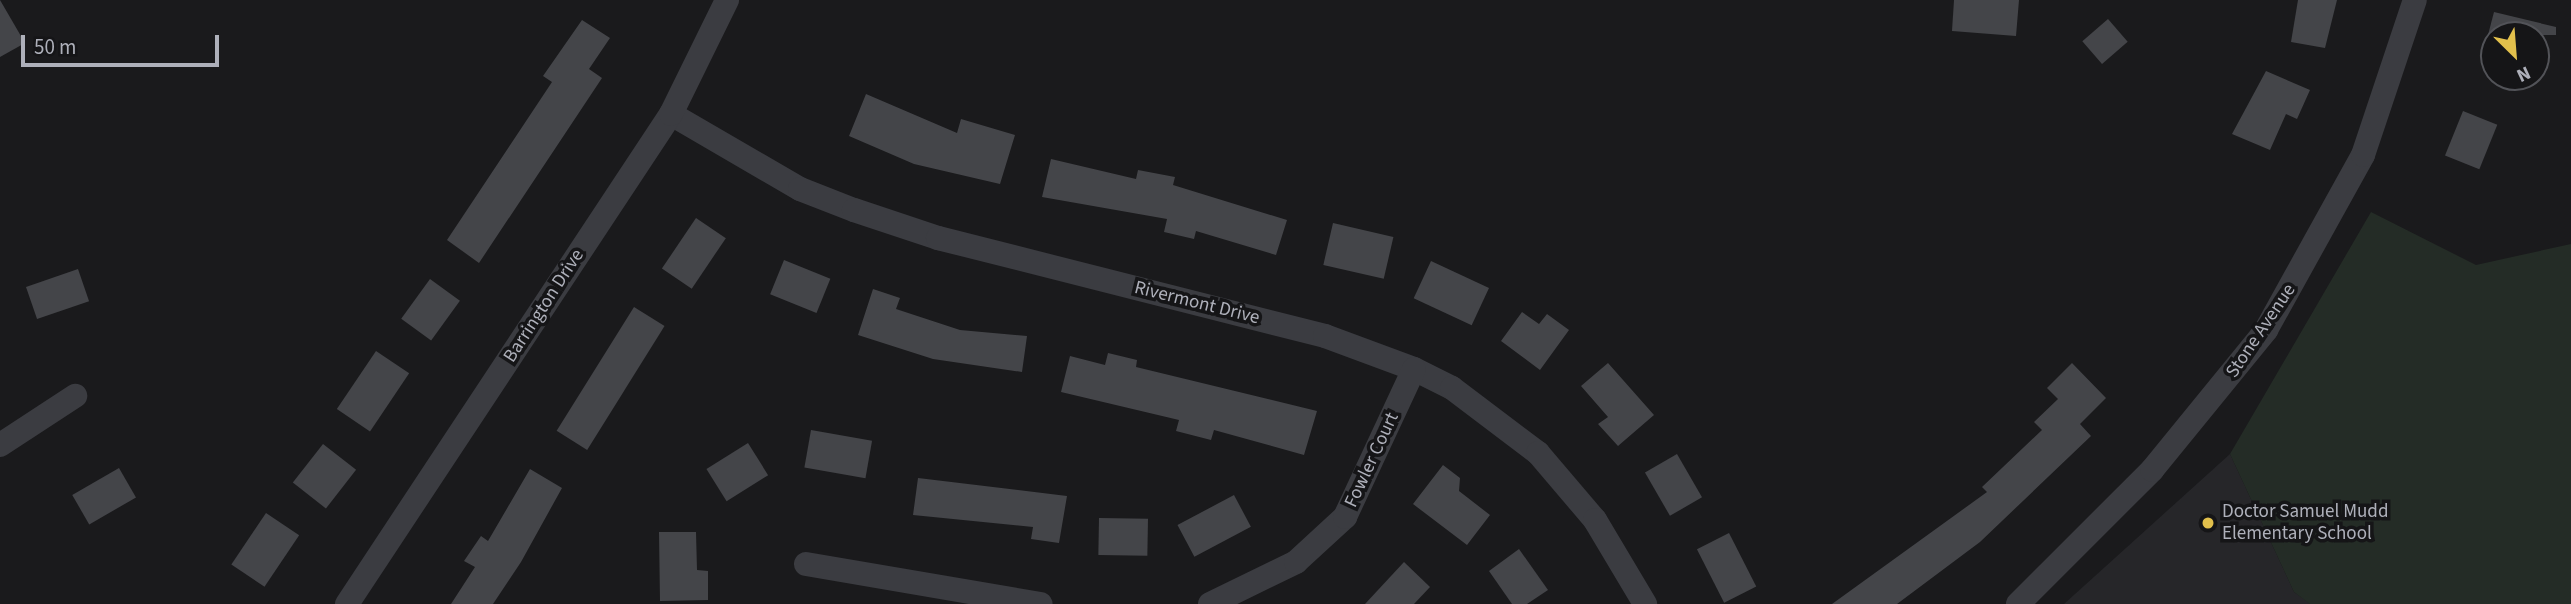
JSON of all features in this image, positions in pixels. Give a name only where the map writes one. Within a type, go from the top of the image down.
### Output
[{"type":"street","name":"Barrington Drive","points":[[348,604],[671,114],[727,0]]},
{"type":"street","name":"Stone Avenue","points":[[2018,604],[2152,470],[2266,330],[2363,155],[2415,0]]},
{"type":"street","name":"Rivermont Drive","points":[[671,114],[800,189],[878,218],[1325,335],[1414,369],[1452,388],[1538,453],[1595,520],[1645,604]]},
{"type":"street","name":"Fowler Court","points":[[1210,604],[1262,583],[1330,534],[1369,474],[1414,369]]},
{"type":"street","points":[[0,444],[75,396]]},
{"type":"street","points":[[806,564],[1041,604]]},
{"type":"shaded area","points":[[2371,212],[2476,265],[2571,244],[2571,604],[2310,604],[2294,592],[2230,454]]},
{"type":"shaded area","name":"Doctor Samuel Mudd Elementary School","points":[[2230,454],[2294,592],[2311,604],[2064,604]]},
{"type":"building","points":[[0,0],[25,43],[0,57]]},
{"type":"building","points":[[1954,0],[2019,0],[2016,36],[1952,31]]},
{"type":"building","points":[[2298,0],[2337,0],[2325,48],[2291,42]]},
{"type":"building","points":[[2494,12],[2531,21],[2492,21]]},
{"type":"building","points":[[2108,19],[2128,42],[2102,64],[2082,41]]},
{"type":"building","points":[[582,20],[610,38],[589,69],[602,78],[479,263],[447,240],[552,82],[543,76]]},
{"type":"building","points":[[2550,26],[2556,27],[2556,35],[2550,35]]},
{"type":"building","points":[[2266,71],[2310,90],[2297,119],[2286,114],[2270,150],[2232,134]]},
{"type":"building","points":[[866,94],[957,133],[961,119],[1015,135],[1000,184],[914,164],[849,136]]},
{"type":"building","points":[[2463,111],[2497,125],[2479,169],[2445,156]]},
{"type":"building","points":[[1051,159],[1136,179],[1138,170],[1175,177],[1173,185],[1287,220],[1276,255],[1196,231],[1194,239],[1164,232],[1167,219],[1042,197]]},
{"type":"building","points":[[696,218],[726,238],[692,289],[662,269]]},
{"type":"building","points":[[1333,223],[1393,237],[1384,279],[1323,265]]},
{"type":"building","points":[[784,260],[830,279],[816,313],[770,294]]},
{"type":"building","points":[[1431,261],[1489,288],[1472,325],[1414,298]]},
{"type":"building","points":[[78,269],[89,301],[37,319],[26,287]]},
{"type":"building","points":[[430,279],[460,301],[431,340],[401,319]]},
{"type":"building","points":[[873,289],[900,298],[896,309],[960,330],[1027,336],[1022,372],[933,359],[858,335]]},
{"type":"building","points":[[634,307],[665,326],[587,450],[557,431]]},
{"type":"building","points":[[1522,312],[1539,324],[1547,314],[1569,330],[1540,370],[1501,341]]},
{"type":"building","points":[[376,351],[409,373],[370,431],[337,409]]},
{"type":"building","points":[[1108,353],[1137,360],[1136,367],[1317,411],[1304,455],[1214,430],[1211,440],[1176,431],[1179,420],[1061,392],[1070,356],[1105,365]]},
{"type":"building","points":[[1608,363],[1654,415],[1618,446],[1598,424],[1608,417],[1581,386]]},
{"type":"building","points":[[2072,363],[2106,398],[2080,424],[2091,436],[1980,542],[1897,604],[1832,604],[1987,492],[1982,487],[2042,430],[2034,422],[2058,399],[2047,388]]},
{"type":"building","points":[[811,430],[872,441],[865,478],[804,467]]},
{"type":"building","points":[[748,443],[768,475],[727,501],[706,469]]},
{"type":"building","points":[[323,444],[356,470],[326,508],[293,483]]},
{"type":"building","points":[[1677,454],[1702,497],[1670,516],[1645,472]]},
{"type":"building","points":[[1443,465],[1460,478],[1459,491],[1490,515],[1467,545],[1413,504]]},
{"type":"building","points":[[119,468],[136,497],[89,524],[72,495]]},
{"type":"building","points":[[530,469],[562,488],[521,562],[493,604],[451,604],[475,567],[464,561],[481,536],[488,541]]},
{"type":"building","points":[[918,478],[1067,496],[1059,543],[1031,539],[1033,527],[913,515]]},
{"type":"building","points":[[1234,495],[1251,527],[1194,557],[1177,525]]},
{"type":"building","points":[[266,513],[299,535],[264,587],[231,564]]},
{"type":"building","points":[[1099,518],[1148,519],[1147,556],[1098,555]]},
{"type":"building","points":[[659,532],[696,532],[697,570],[708,571],[708,600],[660,601]]},
{"type":"building","points":[[1729,533],[1756,586],[1724,603],[1697,549]]},
{"type":"building","points":[[1519,549],[1548,590],[1527,604],[1512,604],[1489,571]]},
{"type":"building","points":[[1404,562],[1430,587],[1414,604],[1365,604]]},
{"type":"place","name":"Doctor Samuel Mudd Elementary School","points":[[2208,523]]}]
